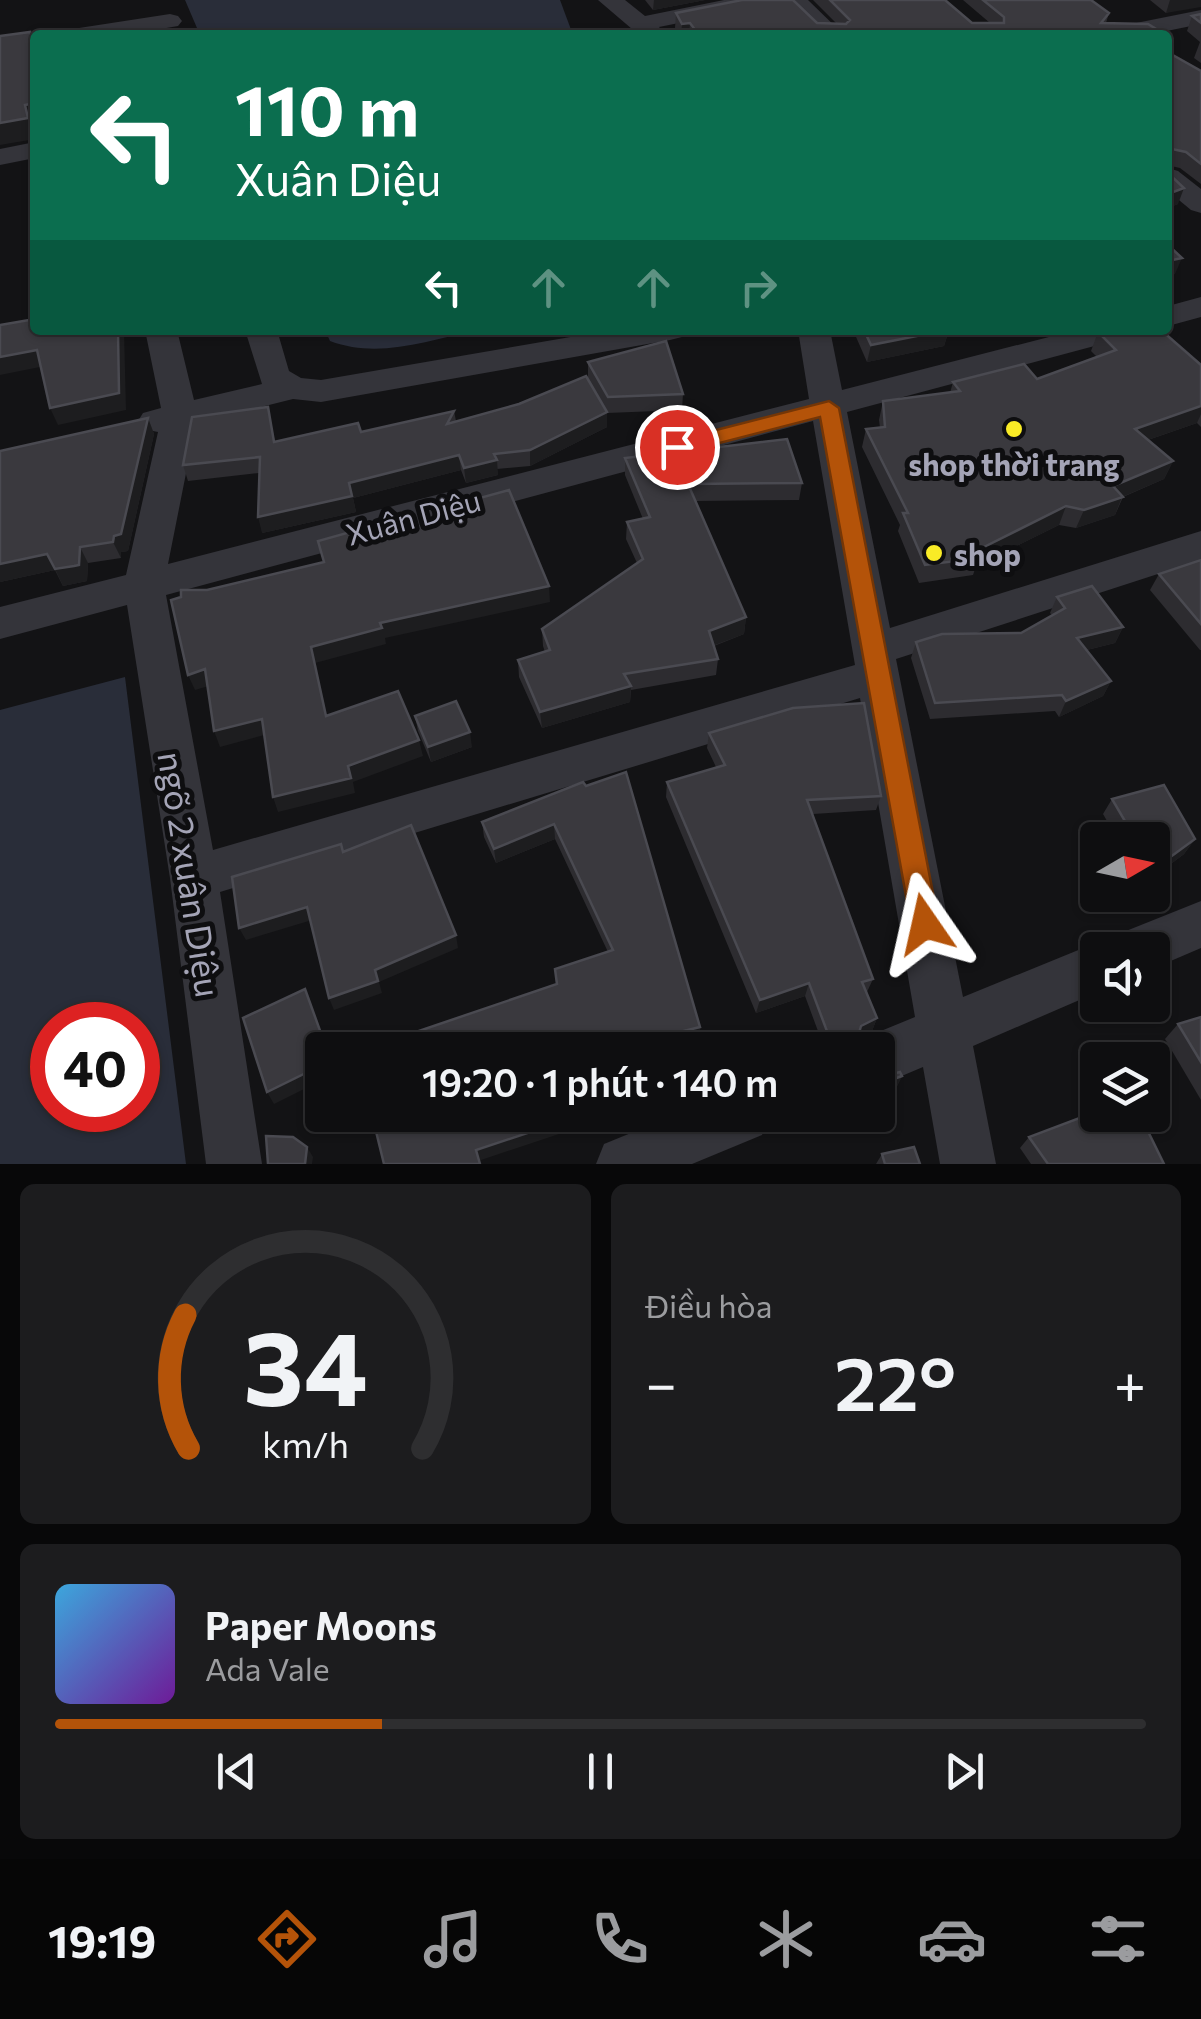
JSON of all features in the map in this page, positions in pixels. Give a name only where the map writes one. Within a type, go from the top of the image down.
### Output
[{"type":"street","points":[[610,0],[647,30],[759,0]]},
{"type":"street","points":[[794,0],[827,30]]},
{"type":"street","points":[[1101,10],[1123,30]]},
{"type":"street","points":[[1144,30],[1201,17]]},
{"type":"street","points":[[107,30],[170,19]]},
{"type":"street","points":[[0,157],[30,151]]},
{"type":"street","points":[[1172,181],[1201,204]]},
{"type":"street","points":[[1172,315],[1201,306]]},
{"type":"street","points":[[144,585],[180,416],[162,335]]},
{"type":"street","points":[[262,335],[274,377],[293,388]]},
{"type":"street","points":[[126,427],[293,388],[348,388],[642,335]]},
{"type":"street","points":[[815,335],[968,1164]]},
{"type":"street","name":"Xuân Diệu","points":[[0,623],[1098,335]]},
{"type":"street","points":[[194,878],[876,662],[1201,545]]},
{"type":"street","name":"ngõ 2 xuân Diệu","points":[[144,585],[194,878],[234,1164]]},
{"type":"street","points":[[1170,937],[1201,924]]},
{"type":"street","points":[[895,1052],[1080,975]]},
{"type":"street","points":[[624,1164],[701,1132]]},
{"type":"water","points":[[185,0],[560,0],[571,30],[198,30]]},
{"type":"water","points":[[327,335],[455,335],[384,348],[330,341]]},
{"type":"water","points":[[125,677],[186,1164],[0,1164],[0,710]]},
{"type":"building","points":[[742,0],[793,0],[817,23],[846,24],[850,20],[830,0],[945,0],[972,23],[1004,23],[1004,17],[983,0],[1091,0],[1109,13],[1101,23],[1148,24],[1158,30],[695,30],[690,23],[682,24],[676,13]]},
{"type":"building","points":[[30,32],[30,104],[25,105],[28,118],[0,123],[0,36]]},
{"type":"building","points":[[1172,55],[1201,71],[1201,164],[1186,152],[1172,149]]},
{"type":"building","points":[[1172,177],[1184,188],[1172,192]]},
{"type":"building","points":[[30,320],[30,335],[118,335],[119,393],[50,408],[37,350],[0,357],[0,325]]},
{"type":"building","points":[[866,335],[922,335],[871,345]]},
{"type":"building","points":[[1101,335],[1167,335],[1201,365],[1201,406],[1135,429],[1173,461],[1113,486],[1123,497],[1084,510],[1066,506],[976,551],[979,558],[925,565],[903,513],[908,513],[866,429],[885,427],[883,401],[960,391],[953,382],[1024,364],[1037,379],[1116,350]]},
{"type":"building","points":[[666,341],[683,394],[608,397],[588,362]]},
{"type":"building","points":[[586,376],[607,412],[530,450],[494,454],[497,460],[464,468],[459,455],[349,483],[352,496],[258,517],[260,457],[183,465],[192,417],[268,407],[274,442],[358,423],[361,432],[454,411],[447,424],[519,404]]},
{"type":"building","points":[[148,418],[121,534],[114,536],[113,542],[80,547],[79,565],[74,566],[55,569],[47,554],[0,564],[0,451]]},
{"type":"building","points":[[787,439],[802,483],[688,484],[746,617],[709,631],[718,659],[624,674],[631,686],[540,712],[518,660],[550,650],[542,629],[643,559],[627,522],[650,517],[625,458]]},
{"type":"building","points":[[509,490],[549,586],[380,623],[382,628],[311,647],[326,716],[398,691],[419,740],[348,766],[351,778],[273,797],[262,719],[214,731],[205,669],[188,675],[171,600],[181,597],[181,590],[207,590],[324,562],[318,541],[361,529],[364,545],[479,507],[476,499]]},
{"type":"building","points":[[1201,560],[1201,624],[1159,574]]},
{"type":"building","points":[[1092,586],[1123,627],[1077,638],[1111,681],[1066,701],[1062,695],[935,703],[916,642],[942,634],[1021,633],[1065,608],[1057,597]]},
{"type":"building","points":[[456,701],[470,732],[428,747],[415,716]]},
{"type":"building","points":[[864,703],[881,796],[807,800],[873,979],[862,982],[877,1018],[861,1026],[859,1032],[827,1032],[809,983],[760,1000],[667,782],[725,765],[709,733],[793,708]]},
{"type":"building","points":[[626,772],[700,1027],[680,1032],[416,1032],[557,984],[555,969],[613,950],[554,824],[494,849],[482,822],[583,782],[586,786]]},
{"type":"building","points":[[1164,785],[1195,839],[1170,857],[1170,822],[1125,822],[1112,799]]},
{"type":"building","points":[[411,825],[456,935],[375,970],[378,981],[329,998],[307,907],[239,928],[232,877],[341,844],[343,852]]},
{"type":"building","points":[[305,989],[321,1032],[305,1032],[305,1073],[267,1092],[243,1018]]},
{"type":"building","points":[[1201,1017],[1201,1062],[1178,1024]]},
{"type":"building","points":[[1080,1118],[1080,1132],[1148,1132],[1164,1164],[1048,1164],[1029,1137]]},
{"type":"building","points":[[376,1132],[531,1132],[476,1150],[480,1164],[384,1164]]},
{"type":"building","points":[[266,1136],[293,1137],[307,1147],[305,1164],[268,1164]]},
{"type":"building","points":[[914,1147],[920,1164],[885,1164],[882,1154]]},
{"type":"place","name":"shop thời trang","points":[[1014,429]]},
{"type":"place","name":"shop","points":[[934,553]]},
{"type":"route","points":[[677,447],[829,408],[925,924]]}]
